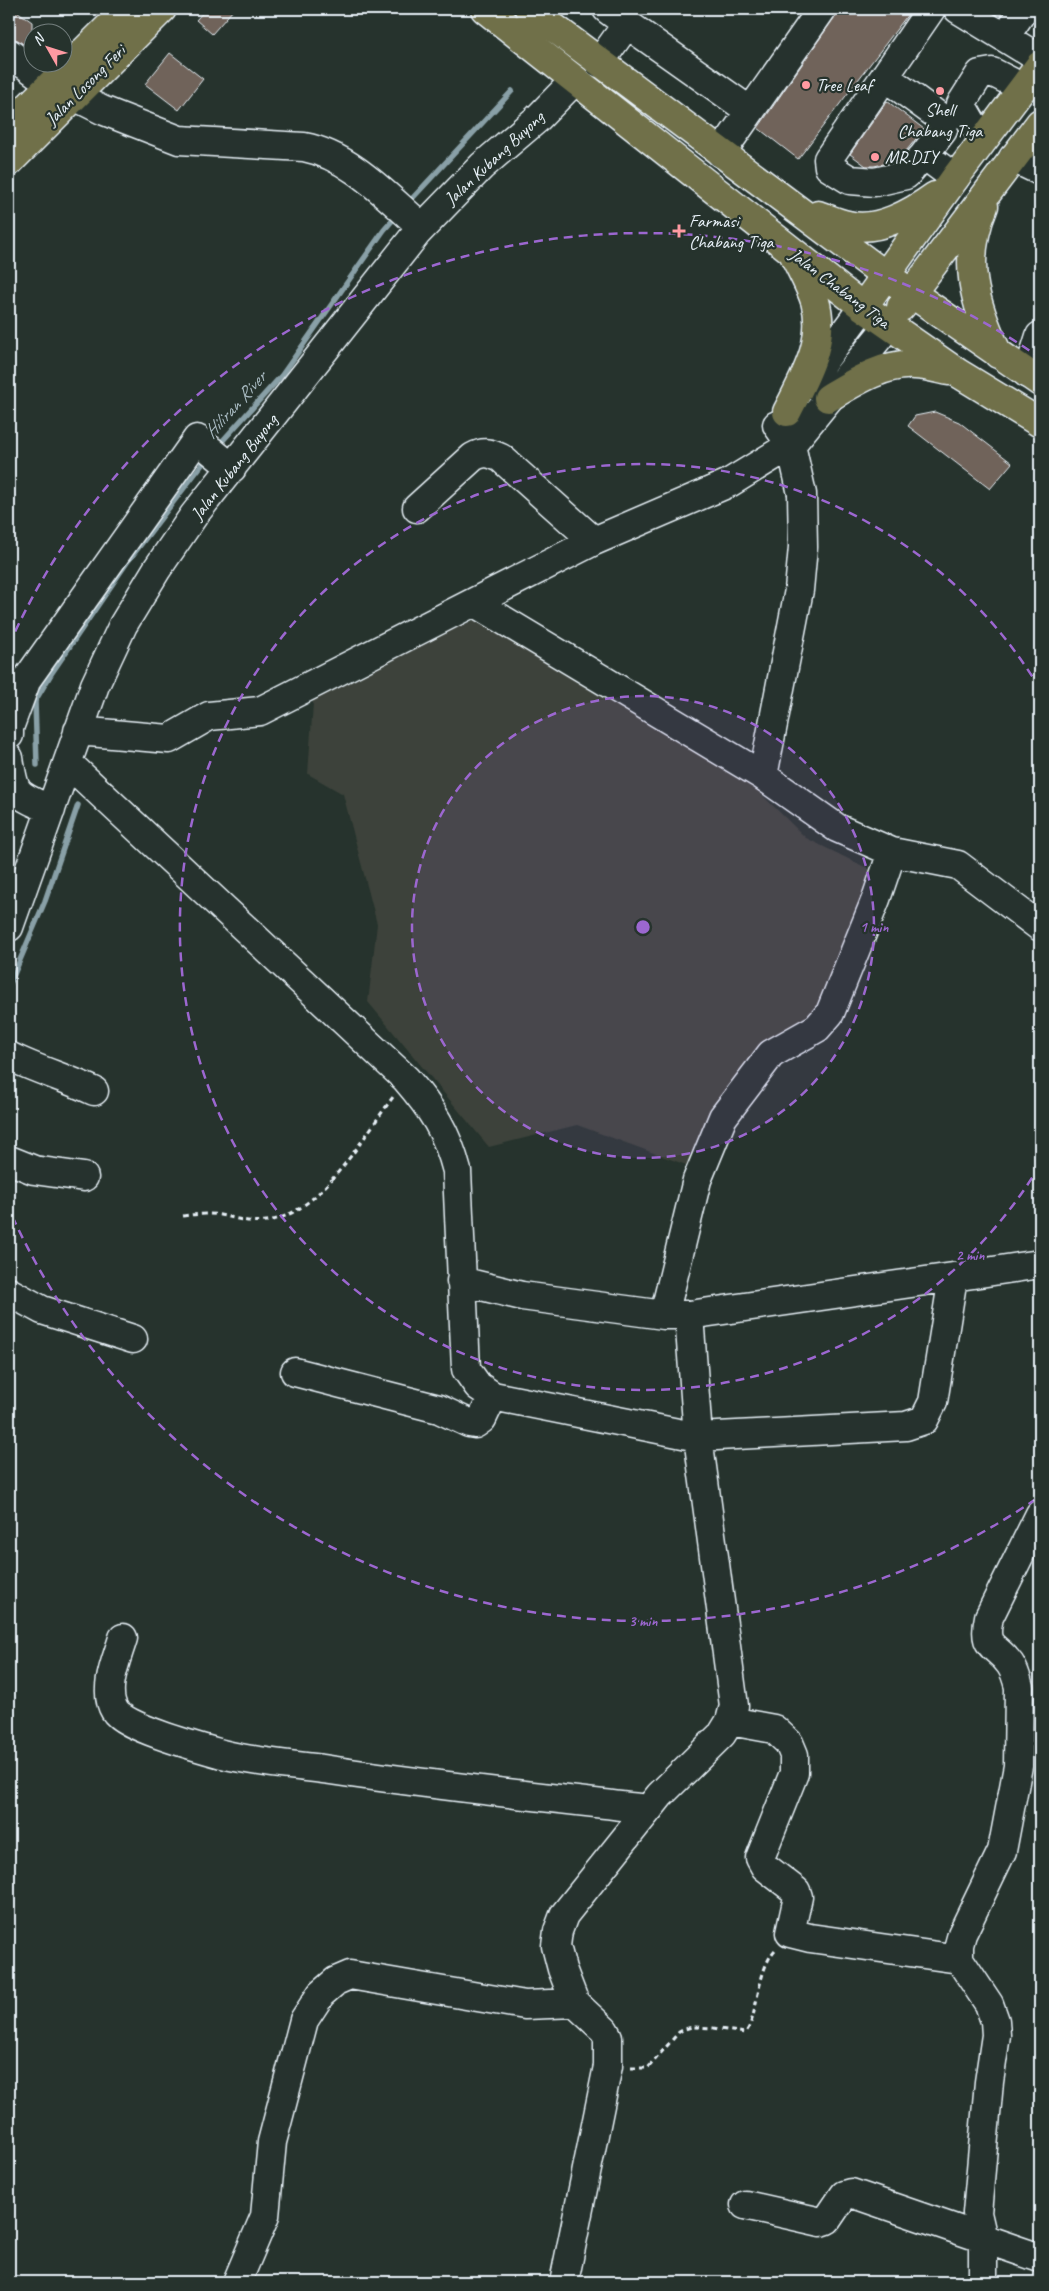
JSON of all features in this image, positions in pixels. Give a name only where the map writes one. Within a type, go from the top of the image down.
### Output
[{"type":"main road","name":"Jalan Losong Feri","points":[[9,162],[127,9]]},
{"type":"main road","name":"Jalan Losong Feri","points":[[9,126],[63,90],[162,9]]},
{"type":"main road","name":"Jalan Chabang Tiga","points":[[485,9],[863,307],[958,372],[1040,423]]},
{"type":"main road","points":[[529,9],[591,57],[912,293],[1034,378]]},
{"type":"main road","points":[[863,307],[952,182],[1040,65]]},
{"type":"main road","points":[[889,325],[1040,123]]},
{"type":"main road","points":[[793,206],[850,226],[877,224],[902,217],[952,182]]},
{"type":"main road","points":[[993,184],[980,216],[975,236],[971,274],[985,326],[998,354]]},
{"type":"main road","points":[[785,427],[816,346],[819,322],[814,301],[793,252]]},
{"type":"main road","points":[[828,398],[861,378],[887,369],[914,364],[958,372]]},
{"type":"street","points":[[722,153],[822,9]]},
{"type":"street","points":[[884,77],[941,118],[944,123],[943,130],[906,175],[875,182],[850,180],[830,167],[828,159],[884,77],[931,9]]},
{"type":"street","points":[[958,9],[1040,59]]},
{"type":"street","points":[[1005,37],[1024,9]]},
{"type":"street","points":[[591,57],[617,16],[750,111]]},
{"type":"street","points":[[9,53],[63,90],[102,110],[179,140],[304,147],[321,150],[346,164],[422,227]]},
{"type":"street","points":[[986,136],[972,123],[961,104],[980,74],[992,72],[1023,88]]},
{"type":"street","name":"Jalan Kubang Buyong","points":[[11,911],[51,810],[95,686],[123,625],[173,546],[422,227],[482,166],[537,119],[569,75]]},
{"type":"street","points":[[924,155],[952,182]]},
{"type":"street","points":[[1013,158],[1040,171]]},
{"type":"street","points":[[763,776],[799,590],[803,547],[802,494],[785,427],[863,307]]},
{"type":"street","points":[[78,730],[169,739],[209,716],[260,712],[475,604],[594,541],[729,483],[785,427],[828,398],[889,325]]},
{"type":"street","points":[[1034,378],[1040,336]]},
{"type":"street","points":[[9,735],[9,728],[27,679],[196,439],[232,468]]},
{"type":"street","points":[[417,508],[473,457],[481,453],[491,453],[501,458],[594,541]]},
{"type":"street","points":[[475,604],[763,776],[837,828],[892,852],[958,865],[1040,927]]},
{"type":"street","points":[[9,758],[14,787],[18,793],[51,810]]},
{"type":"street","points":[[68,763],[406,1079],[427,1103],[442,1126],[457,1171],[466,1369],[478,1386],[493,1396],[698,1437],[906,1426],[924,1420],[934,1402],[953,1277]]},
{"type":"street","points":[[564,2282],[608,2066],[608,2037],[604,2030],[575,2003],[562,1969],[556,1946],[558,1931],[564,1915],[649,1808],[722,1734],[730,1721],[734,1706],[698,1437],[676,1315],[697,1180],[723,1117],[771,1054],[817,1028],[830,1013],[892,852]]},
{"type":"street","points":[[9,1056],[39,1071],[71,1080],[94,1091]]},
{"type":"street","points":[[9,1160],[34,1170],[84,1177]]},
{"type":"street","points":[[461,1281],[522,1296],[676,1315],[1040,1264]]},
{"type":"street","points":[[9,1292],[42,1310],[134,1339]]},
{"type":"street","points":[[295,1372],[439,1409],[475,1424],[482,1419],[493,1396]]},
{"type":"street","points":[[983,2282],[983,2239],[977,2214],[989,2082],[996,2036],[995,2021],[989,2004],[959,1959],[959,1945],[962,1934],[1002,1851],[1018,1766],[1030,1748],[1016,1674],[1010,1663],[990,1644],[986,1631],[989,1617],[1040,1514]]},
{"type":"street","points":[[123,1638],[110,1687],[111,1698],[114,1711],[125,1721],[139,1727],[223,1754],[413,1783],[649,1808]]},
{"type":"street","points":[[730,1721],[774,1729],[789,1743],[794,1755],[794,1773],[760,1858],[765,1867],[796,1891],[798,1897],[790,1933],[810,1938],[959,1959]]},
{"type":"street","points":[[237,2282],[265,2216],[272,2142],[304,2020],[321,1994],[336,1981],[350,1976],[526,2005],[575,2003]]},
{"type":"street","points":[[745,2205],[821,2222],[827,2220],[844,2195],[851,2193],[1040,2258]]},
{"type":"path","points":[[183,1216],[207,1213],[244,1222],[268,1221],[288,1215],[309,1203],[329,1183],[406,1079]]},
{"type":"path","points":[[608,2066],[648,2068],[679,2032],[692,2027],[744,2033],[748,2030],[768,1958],[790,1933]]},
{"type":"shaded area","points":[[479,618],[675,730],[760,793],[806,838],[873,871],[815,1012],[765,1044],[689,1166],[577,1125],[489,1147],[368,1002],[377,924],[343,794],[308,774],[314,689]]},
{"type":"building","points":[[9,9],[14,9],[32,22],[22,22],[22,43],[9,38]]},
{"type":"building","points":[[206,9],[234,9],[212,34],[196,20]]},
{"type":"building","points":[[840,9],[912,9],[798,159],[758,128]]},
{"type":"building","points":[[170,53],[203,79],[179,110],[145,84]]},
{"type":"building","points":[[887,101],[924,129],[898,161],[866,166],[850,154]]},
{"type":"building","points":[[935,412],[959,422],[1012,463],[990,489],[908,426],[915,416]]},
{"type":"waterway","name":"Hiliran River","points":[[408,203],[512,91]]},
{"type":"waterway","name":"Hiliran River","points":[[217,447],[282,375],[384,230],[398,214]]},
{"type":"waterway","name":"Hiliran River","points":[[37,765],[35,701],[51,674],[128,561],[207,458]]},
{"type":"waterway","points":[[9,986],[45,901],[78,805]]},
{"type":"place","name":"Tree Leaf","points":[[806,85]]},
{"type":"place","name":"Shell Chabang Tiga","points":[[940,91]]},
{"type":"place","name":"MR.DIY","points":[[875,157]]},
{"type":"place","name":"Farmasi Chabang Tiga","points":[[679,231]]}]
